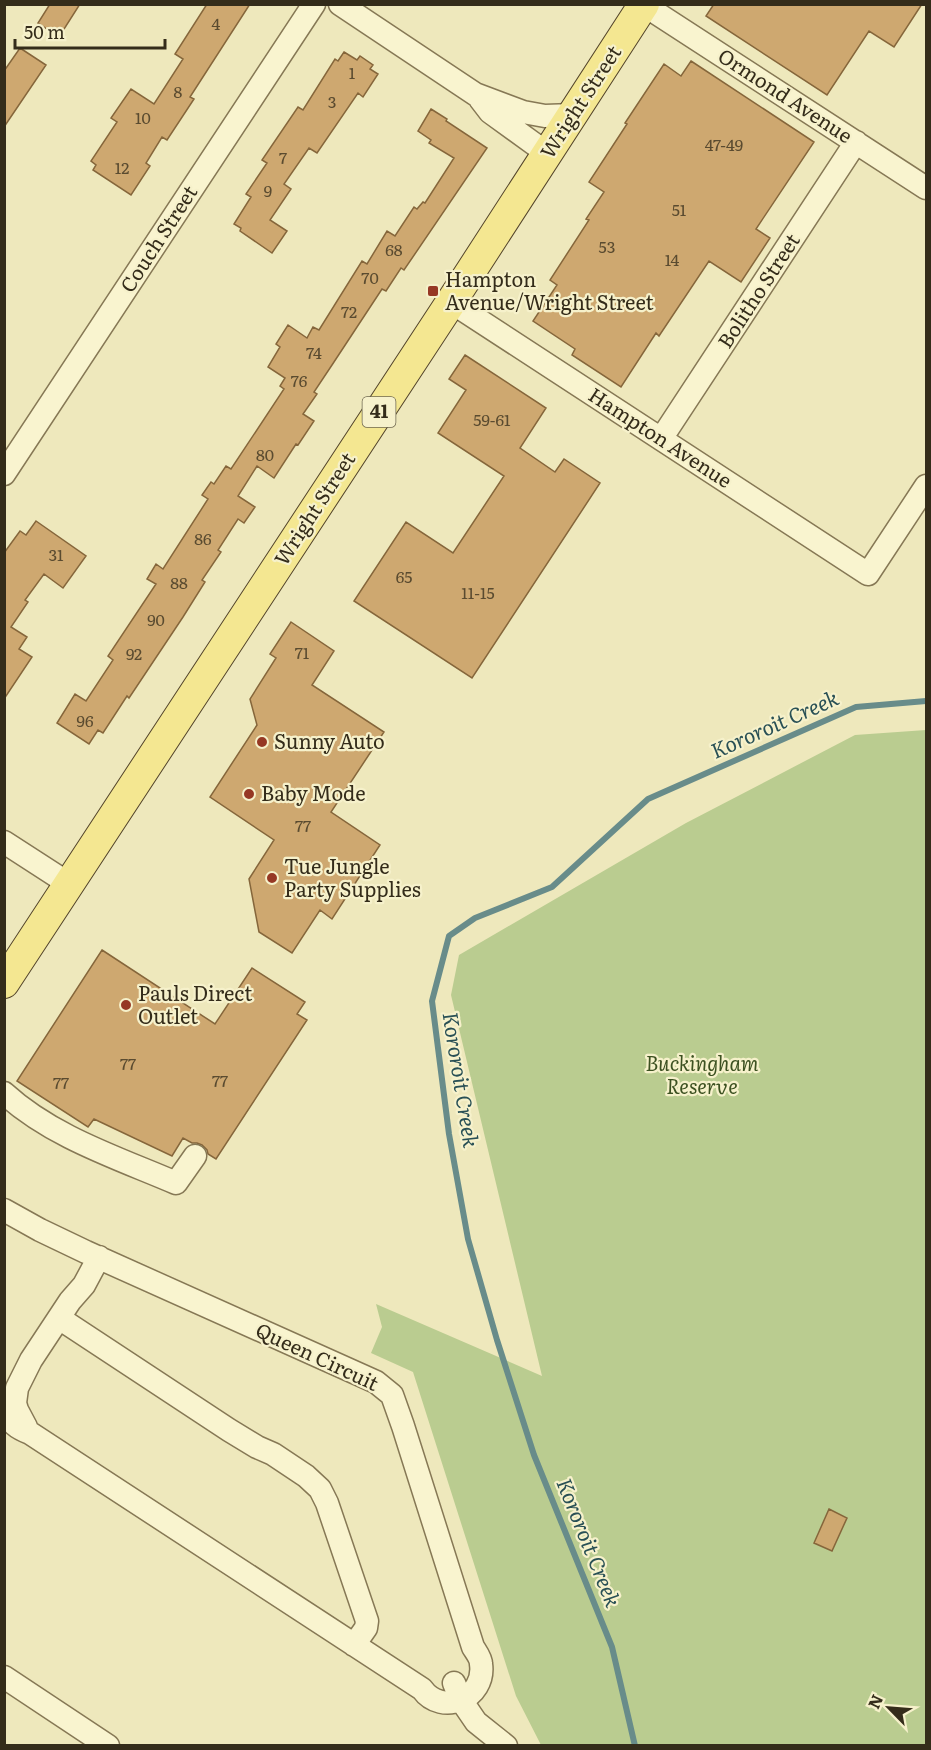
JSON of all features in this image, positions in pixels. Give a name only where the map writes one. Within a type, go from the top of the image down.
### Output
[{"type":"main road","name":"Wright Street","points":[[4,982],[644,5]]},
{"type":"street","name":"Couch Street","points":[[4,474],[314,4]]},
{"type":"street","points":[[340,4],[475,94],[524,112],[545,116],[573,115]]},
{"type":"street","name":"Ormond Avenue","points":[[644,5],[927,188]]},
{"type":"street","points":[[475,94],[490,112],[548,154]]},
{"type":"street","name":"Bolitho Street","points":[[661,439],[856,142]]},
{"type":"street","name":"Hampton Avenue","points":[[451,302],[868,574],[927,486]]},
{"type":"street","points":[[4,842],[69,884]]},
{"type":"street","points":[[4,1093],[18,1105],[62,1133],[176,1183],[195,1156]]},
{"type":"street","name":"Queen Circuit","points":[[4,1210],[40,1230],[376,1382],[392,1395],[473,1647],[458,1691]]},
{"type":"street","points":[[93,1254],[64,1309],[31,1360],[18,1388],[7,1402],[30,1433],[422,1689],[458,1691],[476,1722],[506,1746]]},
{"type":"street","points":[[64,1309],[229,1430],[306,1476],[320,1489],[327,1503],[367,1621],[366,1628],[354,1645]]},
{"type":"street","points":[[4,1677],[108,1746]]},
{"type":"green space","name":"Buckingham Reserve","points":[[926,730],[926,1745],[541,1745],[516,1696],[413,1372],[371,1353],[382,1327],[376,1304],[542,1376],[451,995],[459,955],[686,823],[855,735]]},
{"type":"building","points":[[50,4],[80,4],[59,37],[38,23]]},
{"type":"building","points":[[207,4],[250,4],[190,97],[194,99],[167,140],[162,137],[146,163],[150,166],[131,195],[93,170],[96,165],[91,161],[117,122],[111,118],[131,89],[154,104],[183,59],[175,54]]},
{"type":"building","points":[[714,4],[922,4],[894,47],[869,31],[827,95],[706,16]]},
{"type":"building","points":[[20,48],[46,65],[4,127],[4,71]]},
{"type":"building","points":[[344,52],[357,60],[360,56],[373,65],[370,69],[378,74],[363,97],[358,93],[317,153],[309,148],[284,184],[291,189],[270,220],[287,231],[272,253],[240,231],[241,228],[234,224],[251,197],[246,194],[267,163],[262,160],[298,107],[303,110],[335,59],[338,61]]},
{"type":"building","points":[[691,61],[814,142],[756,229],[770,238],[741,282],[709,261],[659,336],[656,333],[621,387],[572,355],[575,349],[533,321],[557,285],[550,280],[589,220],[586,219],[604,192],[589,182],[664,64],[681,76]]},
{"type":"building","points":[[431,109],[487,148],[404,270],[401,268],[386,291],[382,289],[314,392],[317,394],[303,414],[314,421],[298,445],[296,444],[274,478],[257,466],[238,496],[255,507],[244,523],[238,519],[218,550],[221,552],[202,580],[205,582],[183,617],[129,698],[127,696],[103,733],[98,730],[89,744],[57,723],[75,694],[86,701],[113,660],[108,656],[156,584],[147,579],[156,564],[163,569],[208,499],[202,495],[211,482],[214,484],[226,466],[231,469],[284,389],[280,386],[285,378],[268,367],[280,347],[276,344],[288,325],[307,338],[313,327],[319,330],[362,261],[367,264],[387,231],[395,236],[414,207],[417,209],[423,202],[425,203],[454,158],[429,143],[431,140],[418,131]]},
{"type":"building","points":[[465,355],[546,408],[520,448],[555,472],[564,459],[600,483],[472,678],[354,601],[406,522],[453,553],[504,476],[438,433],[466,390],[449,379]]},
{"type":"building","points":[[36,521],[86,556],[63,588],[44,574],[25,600],[28,602],[11,627],[27,637],[19,649],[32,657],[4,699],[4,553],[20,531],[26,535]]},
{"type":"building","points":[[291,622],[334,651],[312,685],[384,732],[331,812],[380,845],[332,919],[320,910],[292,953],[259,932],[249,879],[274,840],[210,797],[257,725],[250,699],[276,658],[270,654]]},
{"type":"building","points":[[102,950],[215,1024],[252,968],[305,1002],[297,1014],[307,1020],[216,1159],[208,1154],[202,1145],[183,1138],[172,1156],[94,1119],[88,1127],[17,1081]]},
{"type":"building","points":[[829,1509],[847,1518],[832,1551],[814,1543]]},
{"type":"waterway","name":"Kororoit Creek","points":[[635,1746],[612,1647],[534,1455],[468,1239],[449,1134],[432,1001],[449,936],[475,918],[552,887],[648,799],[856,707],[926,701]]},
{"type":"place","name":"Hampton Avenue/Wright Street","points":[[433,291]]},
{"type":"place","name":"Sunny Auto","points":[[262,742]]},
{"type":"place","name":"Baby Mode","points":[[249,794]]},
{"type":"place","name":"Tue Jungle Party Supplies","points":[[272,878]]},
{"type":"place","name":"Pauls Direct Outlet","points":[[126,1005]]}]
